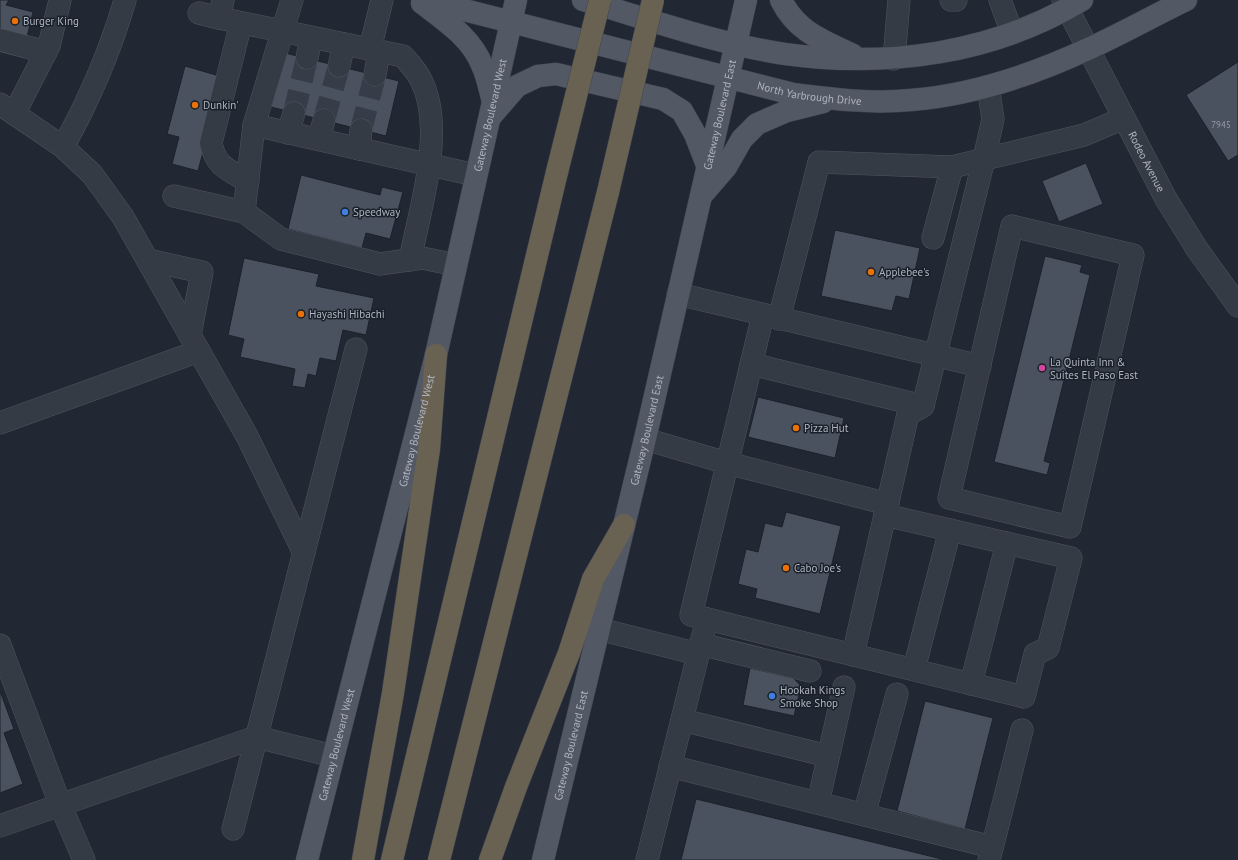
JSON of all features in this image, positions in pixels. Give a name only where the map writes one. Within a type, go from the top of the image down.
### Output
[{"type":"highway","points":[[392,860],[557,172],[600,0]]},
{"type":"highway","points":[[440,860],[608,192],[653,0]]},
{"type":"highway","points":[[363,860],[393,693],[429,449],[436,355]]},
{"type":"highway","points":[[490,860],[516,787],[569,653],[593,578],[624,525]]},
{"type":"main road","points":[[418,0],[454,28],[472,46],[482,64],[490,109],[518,86],[538,76],[556,74],[663,99],[682,111],[695,134],[707,165]]},
{"type":"main road","name":"North Yarbrough Drive","points":[[425,0],[793,94],[833,99],[911,100],[988,87],[1041,70],[1088,50],[1186,0]]},
{"type":"main road","name":"Gateway Boulevard West","points":[[307,860],[436,355],[475,175],[516,0]]},
{"type":"main road","points":[[583,0],[736,44],[785,54],[863,60],[894,59],[954,51],[1012,33],[1071,3]]},
{"type":"main road","name":"Gateway Boulevard East","points":[[543,860],[624,525],[746,0]]},
{"type":"main road","points":[[781,0],[788,14],[805,31],[863,60]]},
{"type":"main road","points":[[700,197],[726,167],[742,139],[757,124],[787,111],[833,99]]},
{"type":"street","points":[[60,0],[50,46],[7,109],[63,147],[92,174],[123,217],[247,436],[304,553]]},
{"type":"street","points":[[63,147],[86,105],[114,36],[125,0]]},
{"type":"street","points":[[244,212],[254,125],[292,0]]},
{"type":"street","points":[[375,75],[375,50],[382,0]]},
{"type":"street","points":[[894,59],[900,0]]},
{"type":"street","points":[[950,0],[956,0]]},
{"type":"street","points":[[1000,0],[1012,33]]},
{"type":"street","name":"Rodeo Avenue","points":[[1071,3],[1088,50],[1166,199],[1197,249],[1238,306]]},
{"type":"street","points":[[214,10],[241,23],[283,32],[309,48],[344,44],[403,56],[421,80],[430,109],[433,129],[429,165],[410,260]]},
{"type":"street","points":[[241,23],[211,143],[220,166],[248,181]]},
{"type":"street","points":[[0,40],[46,52]]},
{"type":"street","points":[[339,66],[344,44]]},
{"type":"street","points":[[853,655],[908,414],[923,406],[984,160],[993,119],[988,87]]},
{"type":"street","points":[[644,438],[727,463],[886,509],[950,530],[1071,558],[1048,648],[1035,654],[1024,697],[691,615],[727,463],[751,364],[771,317],[819,162],[952,167],[1084,135],[1124,118]]},
{"type":"street","points":[[254,125],[291,123],[360,139],[429,165],[475,175]]},
{"type":"street","points":[[933,238],[952,167]]},
{"type":"street","points":[[174,196],[244,212],[281,239],[380,264],[422,258],[456,265]]},
{"type":"street","points":[[1012,226],[1134,255],[1070,527],[949,498],[980,366],[1012,226]]},
{"type":"street","points":[[148,260],[202,272],[195,343]]},
{"type":"street","points":[[678,294],[980,366]]},
{"type":"street","points":[[0,423],[195,343]]},
{"type":"street","points":[[233,829],[356,349]]},
{"type":"street","points":[[751,364],[923,406]]},
{"type":"street","points":[[914,670],[950,530]]},
{"type":"street","points":[[971,684],[1007,543]]},
{"type":"street","points":[[647,860],[707,619]]},
{"type":"street","points":[[599,629],[810,671]]},
{"type":"street","points":[[0,645],[60,804],[84,860]]},
{"type":"street","points":[[818,803],[844,687]]},
{"type":"street","points":[[864,815],[898,694]]},
{"type":"street","points":[[682,720],[828,756]]},
{"type":"street","points":[[670,766],[864,815],[991,854],[1022,730]]},
{"type":"street","points":[[0,826],[256,737],[333,756]]},
{"type":"building","name":"Burger King","points":[[0,0],[9,0],[6,5],[33,12],[27,37],[0,30]]},
{"type":"building","points":[[285,53],[399,81],[386,136],[271,107]]},
{"type":"building","points":[[1238,62],[1238,155],[1228,161],[1186,95]]},
{"type":"building","name":"Dunkin'","points":[[185,66],[223,77],[198,171],[172,164],[179,137],[167,134]]},
{"type":"building","points":[[1086,163],[1103,204],[1059,222],[1042,181]]},
{"type":"building","name":"Speedway","points":[[301,175],[380,195],[382,187],[403,192],[390,239],[366,233],[362,248],[288,229]]},
{"type":"building","name":"Applebee's","points":[[835,230],[920,248],[909,299],[896,296],[892,311],[821,296]]},
{"type":"building","name":"La Quinta Inn & Suites El Paso East","points":[[1045,256],[1082,265],[1080,272],[1090,275],[1044,461],[1050,463],[1047,475],[994,462]]},
{"type":"building","name":"Hayashi Hibachi","points":[[244,258],[319,274],[316,286],[374,298],[366,335],[343,330],[336,361],[320,358],[316,376],[308,374],[305,388],[292,386],[295,369],[240,357],[244,339],[228,335]]},
{"type":"building","name":"Pizza Hut","points":[[758,397],[844,418],[835,458],[748,437]]},
{"type":"building","name":"Cabo Joe's","points":[[786,512],[841,526],[820,614],[755,598],[757,589],[738,584],[746,549],[758,552],[765,523],[782,527]]},
{"type":"building","name":"Hookah Kings Smoke Shop","points":[[750,668],[793,678],[801,686],[794,716],[743,705]]},
{"type":"building","points":[[0,691],[14,729],[4,733],[23,784],[0,793]]},
{"type":"building","points":[[925,701],[993,718],[965,829],[897,811]]},
{"type":"building","points":[[696,799],[946,860],[681,860]]},
{"type":"tunnel","points":[[294,113],[307,58]]},
{"type":"tunnel","points":[[324,120],[339,66]]},
{"type":"tunnel","points":[[361,130],[375,75]]},
{"type":"place","name":"Burger King","points":[[15,21]]},
{"type":"place","name":"Dunkin'","points":[[195,105]]},
{"type":"place","name":"Speedway","points":[[345,212]]},
{"type":"place","name":"Applebee's","points":[[871,272]]},
{"type":"place","name":"Hayashi Hibachi","points":[[301,314]]},
{"type":"place","name":"La Quinta Inn & Suites El Paso East","points":[[1042,368]]},
{"type":"place","name":"Pizza Hut","points":[[796,428]]},
{"type":"place","name":"Cabo Joe's","points":[[786,568]]},
{"type":"place","name":"Hookah Kings Smoke Shop","points":[[772,696]]}]
